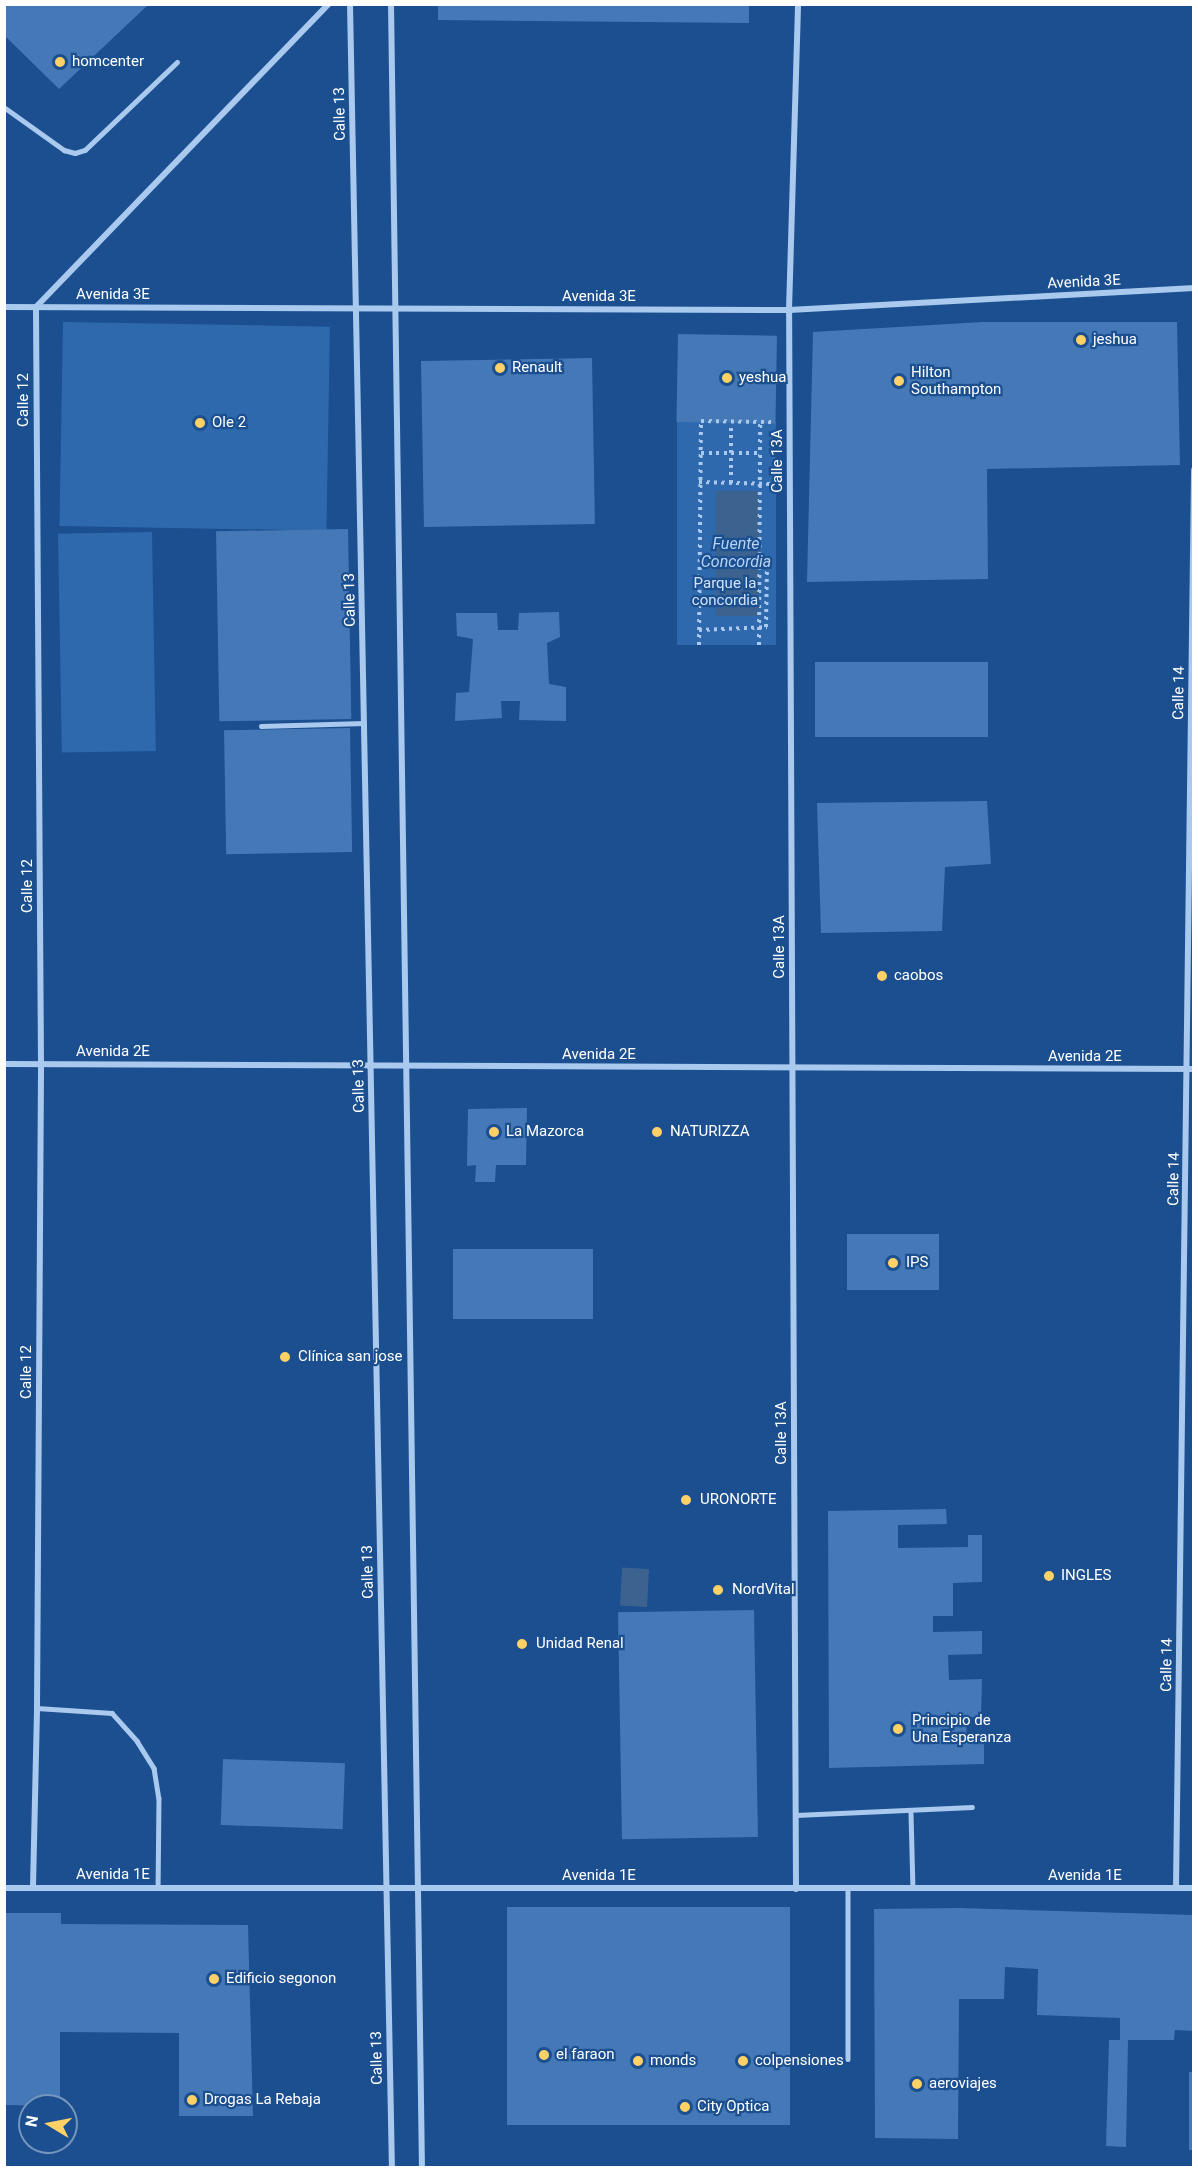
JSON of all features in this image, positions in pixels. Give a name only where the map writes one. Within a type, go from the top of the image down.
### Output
[{"type":"street","points":[[36,307],[329,4]]},
{"type":"street","name":"Calle 13","points":[[350,4],[392,2168]]},
{"type":"street","points":[[391,4],[422,2168]]},
{"type":"street","name":"Calle 13A","points":[[796,1889],[789,310],[798,4]]},
{"type":"street","name":"Avenida 3E","points":[[4,307],[789,310],[1194,288]]},
{"type":"street","name":"Calle 12","points":[[33,1887],[38,1708],[41,1064],[36,307]]},
{"type":"street","name":"Calle 14","points":[[1176,1888],[1191,1069],[1194,470]]},
{"type":"street","name":"Avenida 2E","points":[[4,1064],[1191,1069]]},
{"type":"street","name":"Avenida 1E","points":[[4,1888],[386,1886],[796,1889],[1194,1888]]},
{"type":"lane","points":[[4,107],[64,150],[75,153],[86,150],[177,62]]},
{"type":"lane","points":[[261,726],[364,723]]},
{"type":"lane","points":[[38,1708],[112,1713],[137,1741],[154,1768],[156,1778],[158,1887]]},
{"type":"lane","points":[[796,1815],[911,1813],[972,1808]]},
{"type":"lane","points":[[911,1813],[913,1888]]},
{"type":"lane","points":[[848,1889],[848,2059]]},
{"type":"path","points":[[699,645],[701,421],[760,422],[759,645]]},
{"type":"path","points":[[731,423],[731,483]]},
{"type":"path","points":[[701,453],[759,453]]},
{"type":"path","points":[[699,482],[758,483]]},
{"type":"path","points":[[699,630],[772,626]]},
{"type":"green space","name":"Ole 2","points":[[63,322],[330,327],[326,531],[59,526]]},
{"type":"green space","name":"Parque la concordia","points":[[677,422],[776,422],[776,645],[677,645]]},
{"type":"green space","points":[[152,532],[156,751],[62,753],[58,534]]},
{"type":"water","name":"Fuente Concordia","points":[[716,491],[759,491],[759,616],[716,616]]},
{"type":"water","points":[[622,1568],[649,1569],[647,1607],[620,1606]]},
{"type":"building","name":"homcenter","points":[[4,4],[149,4],[59,89],[4,35]]},
{"type":"building","points":[[438,4],[749,4],[749,23],[438,20]]},
{"type":"building","points":[[983,322],[1177,322],[1180,465],[987,469],[988,579],[807,582],[813,332]]},
{"type":"building","name":"yeshua","points":[[678,334],[777,336],[775,424],[676,422]]},
{"type":"building","points":[[592,358],[595,524],[424,527],[421,361]]},
{"type":"building","points":[[348,529],[351,719],[219,721],[216,531]]},
{"type":"building","points":[[559,612],[560,637],[547,643],[549,684],[566,687],[566,721],[519,720],[520,701],[501,701],[502,718],[455,721],[456,693],[469,692],[473,639],[457,636],[456,613],[497,613],[498,630],[518,630],[519,613]]},
{"type":"building","points":[[815,662],[988,662],[988,737],[815,737]]},
{"type":"building","points":[[350,728],[352,852],[226,854],[224,730]]},
{"type":"building","points":[[987,801],[991,864],[945,867],[942,931],[821,933],[817,803]]},
{"type":"building","points":[[527,1108],[526,1165],[496,1165],[495,1182],[475,1182],[476,1165],[467,1166],[468,1109]]},
{"type":"building","name":"IPS","points":[[847,1234],[939,1234],[939,1290],[847,1290]]},
{"type":"building","points":[[453,1249],[593,1249],[593,1319],[453,1319]]},
{"type":"building","points":[[946,1509],[947,1524],[898,1525],[898,1548],[968,1547],[968,1535],[982,1535],[982,1582],[953,1583],[953,1616],[933,1616],[933,1632],[982,1631],[982,1654],[948,1655],[949,1680],[982,1679],[981,1717],[967,1717],[966,1742],[984,1740],[984,1764],[829,1768],[828,1511]]},
{"type":"building","points":[[754,1610],[758,1837],[622,1839],[618,1612]]},
{"type":"building","points":[[223,1759],[345,1763],[343,1829],[221,1825]]},
{"type":"building","points":[[507,1907],[790,1907],[790,2125],[507,2125]]},
{"type":"building","points":[[960,1908],[1194,1915],[1194,2031],[1175,2030],[1174,2040],[1128,2040],[1126,2147],[1106,2146],[1109,2040],[1120,2040],[1120,2018],[1037,2015],[1038,1969],[1005,1967],[1004,1999],[959,1999],[958,2139],[875,2138],[874,1909]]},
{"type":"building","points":[[4,1913],[61,1913],[61,1924],[248,1925],[253,2116],[179,2116],[179,2033],[60,2032],[60,2094],[18,2094],[18,2105],[4,2105]]},
{"type":"building","points":[[1189,2072],[1194,2072],[1194,2150],[1189,2150]]},
{"type":"place","name":"homcenter","points":[[60,62]]},
{"type":"place","name":"jeshua","points":[[1081,340]]},
{"type":"place","name":"Renault","points":[[500,368]]},
{"type":"place","name":"yeshua","points":[[727,378]]},
{"type":"place","name":"Hilton Southampton","points":[[899,381]]},
{"type":"place","name":"Ole 2","points":[[200,423]]},
{"type":"place","name":"caobos","points":[[882,976]]},
{"type":"place","name":"La Mazorca","points":[[494,1132]]},
{"type":"place","name":"NATURIZZA","points":[[657,1132]]},
{"type":"place","name":"IPS","points":[[893,1263]]},
{"type":"place","name":"Clínica san jose","points":[[285,1357]]},
{"type":"place","name":"URONORTE","points":[[686,1500]]},
{"type":"place","name":"INGLES","points":[[1049,1576]]},
{"type":"place","name":"NordVital","points":[[718,1590]]},
{"type":"place","name":"Unidad Renal","points":[[522,1644]]},
{"type":"place","name":"Principio de Una Esperanza","points":[[898,1729]]},
{"type":"place","name":"Edificio segonon","points":[[214,1979]]},
{"type":"place","name":"el faraon","points":[[544,2055]]},
{"type":"place","name":"monds","points":[[638,2061]]},
{"type":"place","name":"colpensiones","points":[[743,2061]]},
{"type":"place","name":"aeroviajes","points":[[917,2084]]},
{"type":"place","name":"Drogas La Rebaja","points":[[192,2100]]},
{"type":"place","name":"City Optica","points":[[685,2107]]}]
